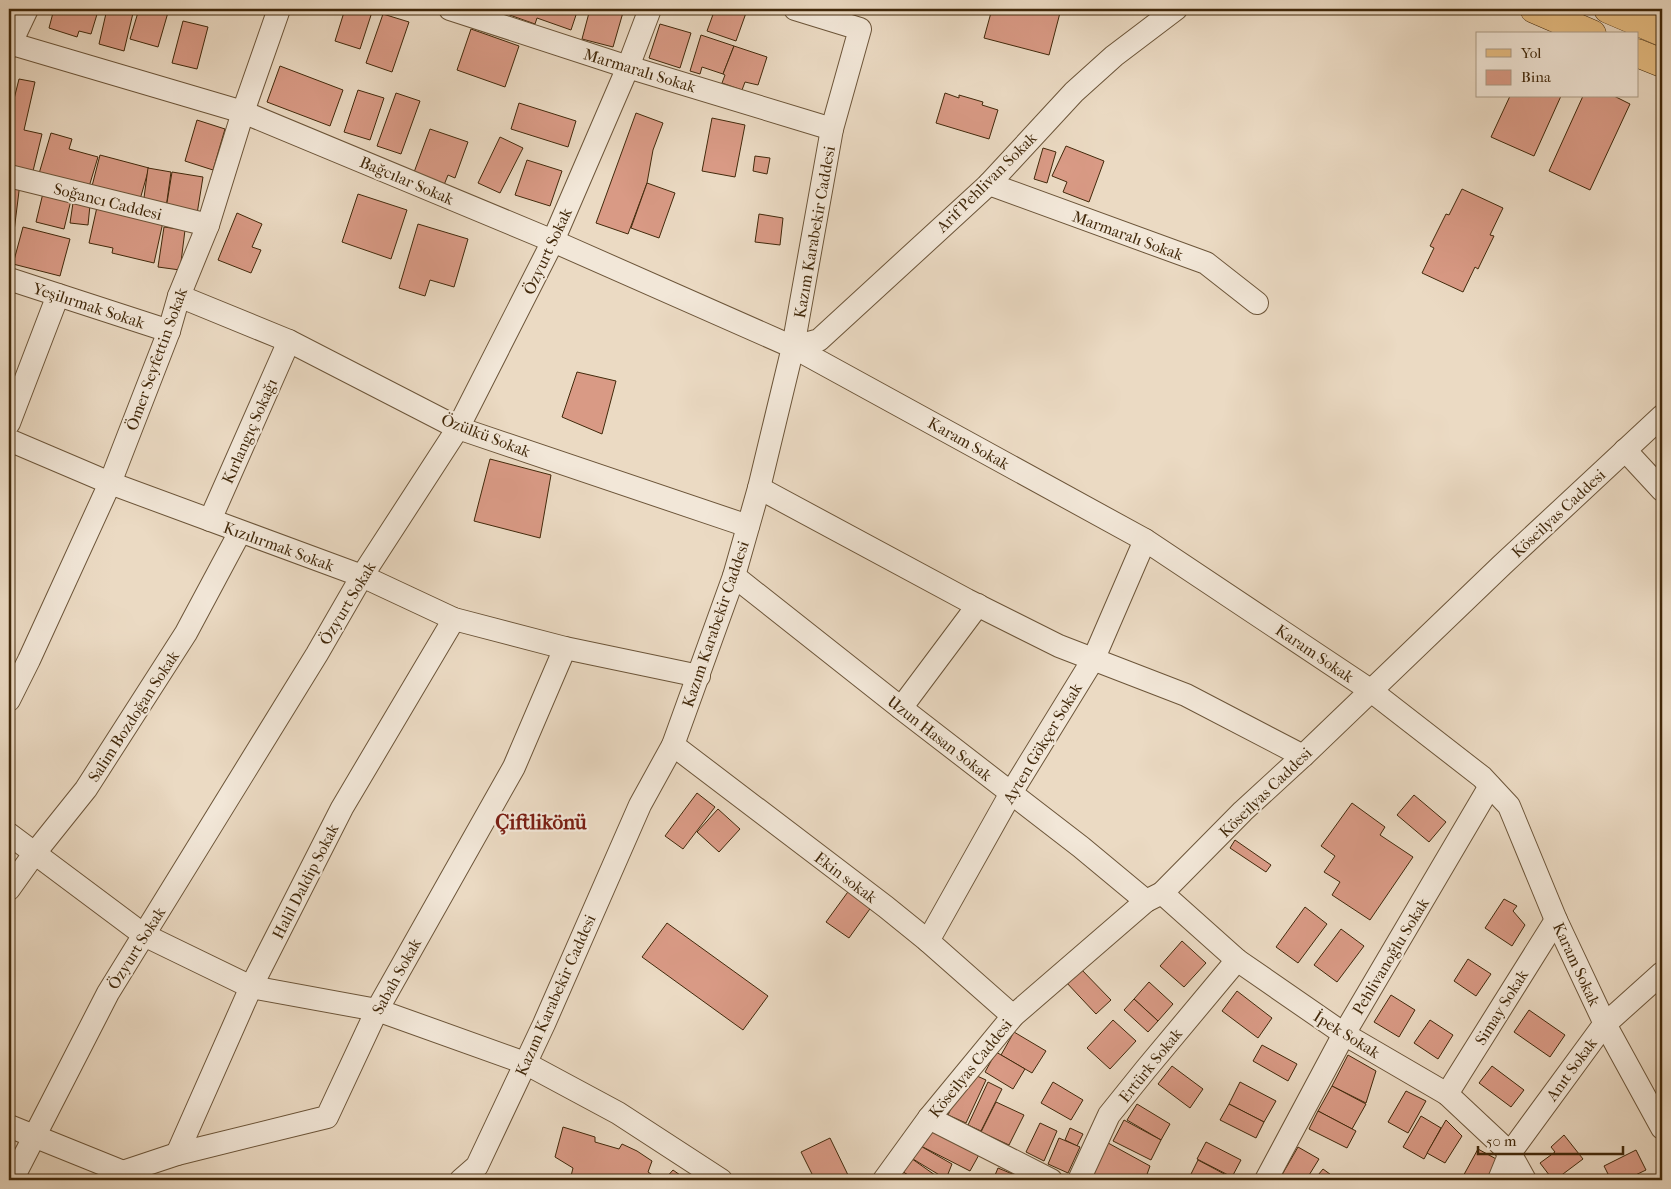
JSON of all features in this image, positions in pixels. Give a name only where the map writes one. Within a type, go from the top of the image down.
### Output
[{"type":"main road","points":[[1534,9],[1587,32]]},
{"type":"main road","points":[[1608,9],[1662,32]]},
{"type":"main road","points":[[1638,53],[1662,63]]},
{"type":"street","points":[[9,44],[27,9]]},
{"type":"street","name":"Ömer Seyfettin Sokak","points":[[9,700],[110,483],[169,331],[179,296],[208,225],[243,112],[279,9]]},
{"type":"street","name":"Marmaralı Sokak","points":[[450,9],[628,67],[832,129]]},
{"type":"street","name":"Özyurt Sokak","points":[[12,1180],[108,993],[317,654],[362,576],[458,428],[553,241],[628,67],[650,9]]},
{"type":"street","name":"Kazım Karabekir Caddesi","points":[[473,1175],[526,1063],[640,805],[673,745],[734,576],[759,488],[793,347],[832,129],[860,28],[795,9]]},
{"type":"street","name":"Arif Pehlivan Sokak","points":[[793,347],[819,340],[989,184],[1074,92],[1114,56],[1176,9]]},
{"type":"street","name":"Bağcılar Sokak","points":[[9,44],[243,112],[553,241],[793,347]]},
{"type":"street","name":"Soğancı Caddesi","points":[[9,176],[208,225]]},
{"type":"street","name":"Marmaralı Sokak","points":[[989,184],[1206,264],[1257,303]]},
{"type":"street","name":"Yeşilırmak Sokak","points":[[9,279],[169,331]]},
{"type":"street","points":[[9,423],[58,295]]},
{"type":"street","name":"Özülkü Sokak","points":[[179,296],[289,341],[458,428],[748,526]]},
{"type":"street","name":"Kırlangıç Sokağı","points":[[210,520],[289,341]]},
{"type":"street","name":"Karam Sokak","points":[[793,347],[1145,540],[1370,690],[1482,777],[1509,806],[1556,920],[1605,1024],[1662,1128]]},
{"type":"street","name":"Köseilyas Caddesi","points":[[884,1180],[929,1118],[1012,1016],[1154,897],[1243,810],[1303,756],[1370,690],[1662,416]]},
{"type":"street","name":"Kızılırmak Sokak","points":[[9,440],[110,483],[362,576],[454,619],[565,648],[699,676]]},
{"type":"street","points":[[1624,450],[1662,490]]},
{"type":"street","points":[[759,488],[978,606],[1059,646],[1186,695],[1303,756]]},
{"type":"street","name":"Salim Bozdoğan Sokak","points":[[9,889],[97,772],[186,633],[240,532]]},
{"type":"street","name":"Ayten Gökçer Sokak","points":[[928,942],[1011,793],[1094,658],[1145,540]]},
{"type":"street","name":"Uzun Hasan Sokak","points":[[734,576],[1081,847],[1154,897]]},
{"type":"street","points":[[901,708],[978,606]]},
{"type":"street","name":"Halil Daldip Sokak","points":[[177,1154],[251,987],[342,808],[454,619]]},
{"type":"street","name":"Sabah Sokak","points":[[125,1176],[177,1154],[327,1117],[377,1010],[514,767],[565,648]]},
{"type":"street","name":"Ekin sokak","points":[[673,745],[886,907],[1012,1016]]},
{"type":"street","name":"Pehlivanoğlu Sokak","points":[[1269,1179],[1344,1034],[1490,786]]},
{"type":"street","points":[[9,834],[144,935],[251,987],[377,1010],[526,1063],[618,1113],[721,1180]]},
{"type":"street","name":"İpek Sokak","points":[[1154,897],[1237,960],[1344,1034],[1446,1094],[1510,1153],[1525,1180]]},
{"type":"street","name":"Simay Sokak","points":[[1446,1094],[1556,920]]},
{"type":"street","name":"Ertürk Sokak","points":[[1078,1180],[1109,1115],[1237,960]]},
{"type":"street","name":"Anıt Sokak","points":[[1499,1180],[1510,1153],[1605,1024],[1662,973]]},
{"type":"street","points":[[929,1118],[1051,1180]]},
{"type":"street","points":[[9,1126],[125,1176]]},
{"type":"building","points":[[54,9],[90,9],[98,11],[91,34],[79,31],[77,37],[49,28]]},
{"type":"building","points":[[107,9],[134,9],[124,51],[99,44]]},
{"type":"building","points":[[139,9],[169,9],[158,47],[130,39]]},
{"type":"building","points":[[345,9],[373,9],[360,49],[335,41]]},
{"type":"building","points":[[505,9],[578,9],[571,30],[537,18],[535,24],[504,13]]},
{"type":"building","points":[[590,9],[624,9],[613,47],[582,39]]},
{"type":"building","points":[[715,9],[734,9],[746,13],[736,41],[707,31]]},
{"type":"building","points":[[992,9],[1061,9],[1049,55],[984,38]]},
{"type":"building","points":[[383,14],[409,22],[392,72],[366,63]]},
{"type":"building","points":[[183,21],[208,27],[197,69],[172,63]]},
{"type":"building","points":[[660,24],[691,33],[680,68],[649,58]]},
{"type":"building","points":[[471,29],[519,46],[505,87],[457,70]]},
{"type":"building","points":[[701,35],[734,46],[723,74],[702,67],[700,74],[690,71]]},
{"type":"building","points":[[734,46],[767,57],[758,85],[745,82],[742,90],[722,83],[725,75],[723,74]]},
{"type":"building","points":[[280,66],[343,90],[330,126],[267,102]]},
{"type":"building","points":[[19,79],[35,82],[24,130],[42,134],[33,171],[9,165],[9,98],[14,99]]},
{"type":"building","points":[[358,90],[384,98],[370,140],[344,132]]},
{"type":"building","points":[[396,93],[420,101],[401,154],[377,146]]},
{"type":"building","points":[[945,93],[959,98],[959,95],[983,102],[982,105],[998,110],[989,139],[936,123]]},
{"type":"building","points":[[1509,98],[1560,98],[1534,156],[1491,137]]},
{"type":"building","points":[[1582,98],[1618,98],[1630,104],[1590,190],[1549,171]]},
{"type":"building","points":[[519,103],[576,121],[568,147],[511,129]]},
{"type":"building","points":[[636,113],[663,123],[653,150],[647,183],[628,234],[596,223]]},
{"type":"building","points":[[712,118],[745,125],[735,177],[702,171]]},
{"type":"building","points":[[197,120],[225,129],[213,170],[185,161]]},
{"type":"building","points":[[430,129],[468,142],[455,178],[448,175],[444,185],[413,175]]},
{"type":"building","points":[[51,133],[72,139],[69,149],[98,157],[88,190],[38,177]]},
{"type":"building","points":[[500,137],[523,148],[500,193],[478,183]]},
{"type":"building","points":[[1066,146],[1104,161],[1089,202],[1063,192],[1067,182],[1052,176]]},
{"type":"building","points":[[1043,148],[1056,152],[1047,183],[1034,179]]},
{"type":"building","points":[[100,155],[149,168],[139,203],[91,190]]},
{"type":"building","points":[[755,156],[770,158],[767,174],[753,171]]},
{"type":"building","points":[[527,160],[562,171],[550,206],[515,195]]},
{"type":"building","points":[[148,168],[171,172],[166,208],[143,205]]},
{"type":"building","points":[[172,172],[203,177],[197,214],[166,209]]},
{"type":"building","points":[[9,181],[20,183],[10,264],[9,264]]},
{"type":"building","points":[[647,183],[675,193],[659,238],[631,228]]},
{"type":"building","points":[[44,189],[72,196],[64,229],[36,222]]},
{"type":"building","points":[[1462,189],[1503,208],[1490,235],[1494,236],[1478,269],[1475,267],[1463,292],[1422,273],[1434,248],[1430,246],[1446,214],[1449,215]]},
{"type":"building","points":[[358,194],[407,210],[391,259],[342,242]]},
{"type":"building","points":[[73,203],[90,205],[88,225],[70,223]]},
{"type":"building","points":[[97,207],[163,222],[154,263],[112,253],[113,248],[89,243]]},
{"type":"building","points":[[237,213],[262,224],[252,247],[261,250],[251,273],[218,260]]},
{"type":"building","points":[[759,214],[783,218],[780,245],[755,242]]},
{"type":"building","points":[[418,224],[468,239],[454,287],[430,280],[425,296],[399,288]]},
{"type":"building","points":[[23,227],[70,239],[60,276],[13,264]]},
{"type":"building","points":[[164,227],[185,230],[180,270],[158,267]]},
{"type":"building","points":[[577,372],[616,381],[602,434],[562,417]]},
{"type":"building","points":[[490,459],[551,475],[540,538],[474,521]]},
{"type":"building","points":[[697,793],[715,807],[683,849],[665,836]]},
{"type":"building","points":[[1414,795],[1446,822],[1429,842],[1397,815]]},
{"type":"building","points":[[1352,803],[1385,827],[1380,835],[1413,857],[1370,920],[1332,895],[1340,882],[1324,872],[1335,856],[1321,846]]},
{"type":"building","points":[[718,809],[740,829],[719,852],[697,832]]},
{"type":"building","points":[[1235,840],[1271,865],[1266,872],[1230,848]]},
{"type":"building","points":[[850,889],[872,906],[849,938],[826,922]]},
{"type":"building","points":[[1504,899],[1517,906],[1513,911],[1525,925],[1512,946],[1485,928]]},
{"type":"building","points":[[1305,907],[1327,924],[1298,963],[1276,947]]},
{"type":"building","points":[[667,923],[768,996],[743,1030],[642,957]]},
{"type":"building","points":[[1341,929],[1364,946],[1337,982],[1314,965]]},
{"type":"building","points":[[1182,941],[1206,963],[1184,987],[1160,966]]},
{"type":"building","points":[[1468,959],[1491,974],[1476,996],[1454,981]]},
{"type":"building","points":[[1079,967],[1111,1000],[1096,1014],[1065,981]]},
{"type":"building","points":[[1149,982],[1173,1004],[1158,1021],[1134,999]]},
{"type":"building","points":[[1237,991],[1272,1018],[1258,1038],[1222,1011]]},
{"type":"building","points":[[1391,995],[1415,1010],[1399,1037],[1374,1022]]},
{"type":"building","points":[[1134,999],[1158,1021],[1148,1032],[1124,1010]]},
{"type":"building","points":[[1529,1010],[1565,1035],[1550,1057],[1514,1032]]},
{"type":"building","points":[[1113,1020],[1136,1041],[1110,1069],[1087,1048]]},
{"type":"building","points":[[1430,1020],[1453,1035],[1438,1059],[1414,1043]]},
{"type":"building","points":[[1014,1032],[1046,1051],[1032,1073],[1001,1055]]},
{"type":"building","points":[[1262,1045],[1297,1064],[1288,1081],[1253,1061]]},
{"type":"building","points":[[996,1052],[1025,1069],[1013,1089],[985,1072]]},
{"type":"building","points":[[1348,1055],[1376,1071],[1366,1103],[1332,1086]]},
{"type":"building","points":[[1172,1066],[1203,1089],[1190,1108],[1158,1084]]},
{"type":"building","points":[[1492,1066],[1524,1090],[1511,1107],[1479,1083]]},
{"type":"building","points":[[968,1072],[986,1080],[966,1123],[948,1115]]},
{"type":"building","points":[[988,1082],[1002,1089],[981,1131],[968,1125]]},
{"type":"building","points":[[1053,1082],[1083,1100],[1071,1120],[1041,1103]]},
{"type":"building","points":[[1240,1082],[1276,1101],[1264,1122],[1229,1104]]},
{"type":"building","points":[[1332,1086],[1366,1104],[1352,1129],[1318,1111]]},
{"type":"building","points":[[1406,1091],[1426,1101],[1408,1133],[1388,1122]]},
{"type":"building","points":[[996,1102],[1024,1115],[1009,1145],[981,1132]]},
{"type":"building","points":[[1137,1104],[1170,1124],[1161,1140],[1127,1120]]},
{"type":"building","points":[[1229,1104],[1264,1122],[1256,1138],[1220,1120]]},
{"type":"building","points":[[1318,1111],[1356,1131],[1347,1148],[1309,1129]]},
{"type":"building","points":[[1421,1116],[1441,1128],[1424,1159],[1403,1147]]},
{"type":"building","points":[[1124,1120],[1161,1140],[1151,1160],[1113,1141]]},
{"type":"building","points":[[1446,1120],[1462,1136],[1445,1163],[1427,1153]]},
{"type":"building","points":[[1040,1123],[1057,1131],[1044,1161],[1026,1152]]},
{"type":"building","points":[[927,1125],[980,1153],[970,1171],[917,1144]]},
{"type":"building","points":[[563,1127],[595,1137],[595,1142],[619,1149],[622,1144],[637,1151],[652,1161],[648,1172],[660,1180],[570,1180],[573,1168],[555,1157]]},
{"type":"building","points":[[1070,1128],[1083,1134],[1077,1146],[1065,1140]]},
{"type":"building","points":[[1564,1135],[1583,1159],[1553,1180],[1540,1163],[1555,1152],[1551,1147]]},
{"type":"building","points":[[830,1138],[848,1175],[838,1180],[815,1180],[801,1152]]},
{"type":"building","points":[[1059,1138],[1080,1147],[1068,1173],[1048,1164]]},
{"type":"building","points":[[1099,1138],[1150,1166],[1145,1180],[1088,1180]]},
{"type":"building","points":[[1206,1142],[1241,1160],[1232,1177],[1197,1159]]},
{"type":"building","points":[[917,1144],[952,1164],[946,1179],[908,1156]]},
{"type":"building","points":[[1298,1147],[1319,1159],[1306,1180],[1279,1180]]},
{"type":"building","points":[[1478,1149],[1498,1160],[1487,1180],[1461,1180]]},
{"type":"building","points":[[1636,1150],[1646,1170],[1625,1180],[1611,1180],[1604,1166]]},
{"type":"building","points":[[908,1156],[942,1180],[915,1180],[899,1169]]},
{"type":"building","points":[[1198,1160],[1230,1177],[1229,1180],[1193,1180],[1189,1178]]},
{"type":"building","points":[[998,1168],[1027,1180],[993,1180]]},
{"type":"building","points":[[899,1169],[915,1180],[891,1180]]},
{"type":"building","points":[[1323,1169],[1338,1180],[1314,1180]]},
{"type":"building","points":[[673,1170],[687,1180],[664,1180]]},
{"type":"building","points":[[527,1175],[540,1180],[525,1180]]},
{"type":"district","name":"Çiftlikönü","points":[[541,822]]}]
